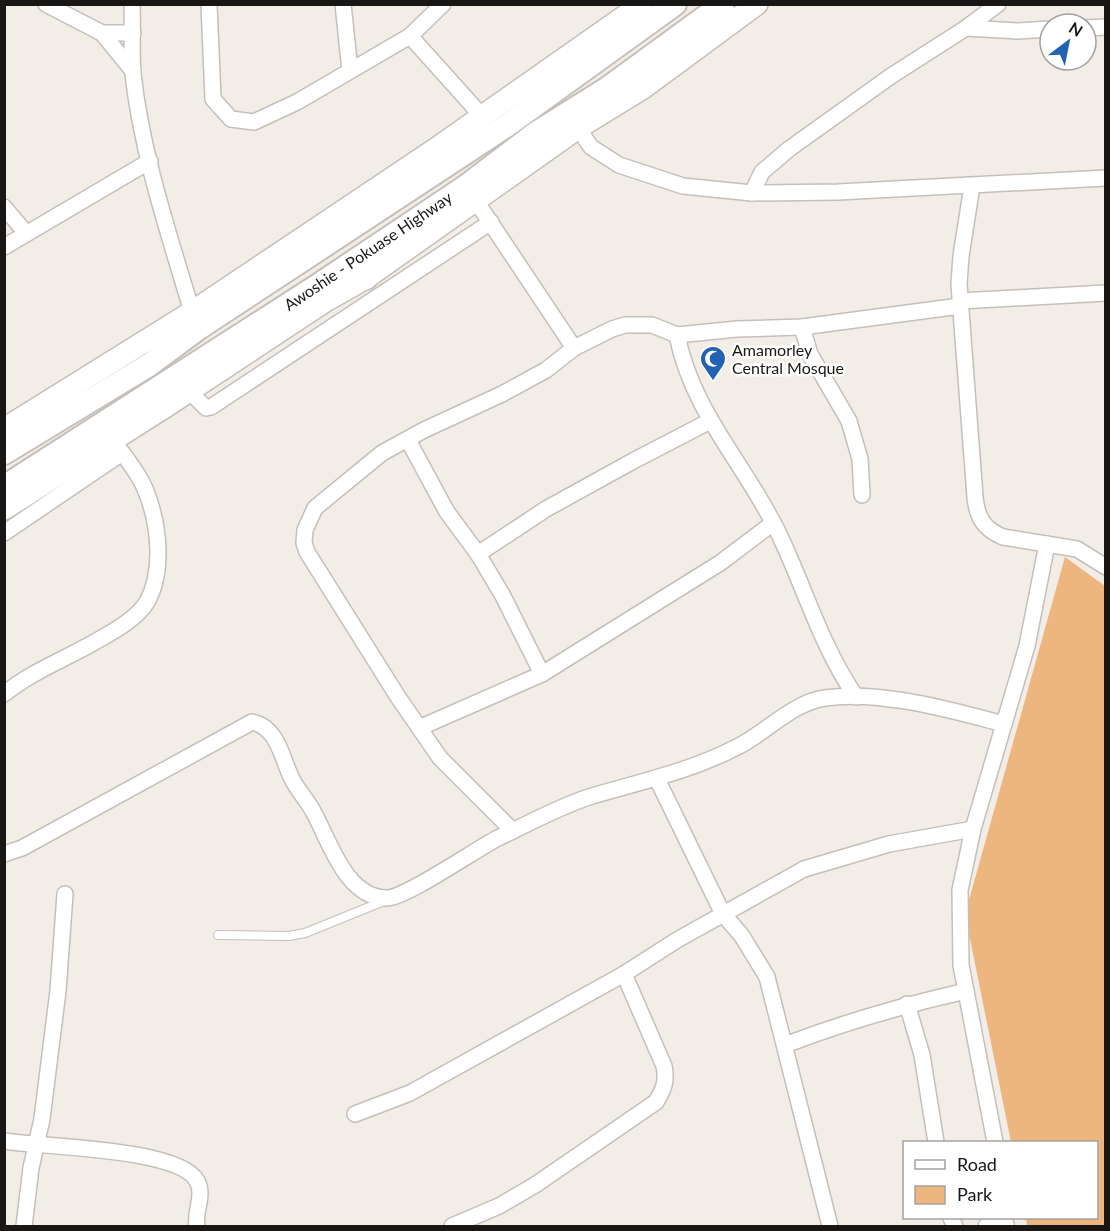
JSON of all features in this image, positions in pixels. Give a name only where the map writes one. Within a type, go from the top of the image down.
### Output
[{"type":"main road","name":"Awoshie - Pokuase Highway","points":[[4,453],[149,365],[199,328],[506,126],[675,4]]},
{"type":"main road","name":"Awoshie - Pokuase Highway","points":[[4,487],[317,286],[465,187],[536,133],[608,88],[723,4]]},
{"type":"main road","points":[[317,286],[366,278]]},
{"type":"street","points":[[132,4],[133,71],[150,161],[192,312]]},
{"type":"street","points":[[209,4],[213,99],[231,119],[254,122],[297,102],[410,36],[443,4]]},
{"type":"street","points":[[343,4],[350,71]]},
{"type":"street","points":[[4,429],[192,312],[434,150],[642,4]]},
{"type":"street","points":[[4,509],[71,476],[117,446],[189,392],[327,300],[366,278],[578,128],[643,88],[757,4]]},
{"type":"street","points":[[752,193],[762,172],[789,149],[891,76],[966,28],[998,4]]},
{"type":"street","points":[[55,6],[102,33],[133,71]]},
{"type":"street","points":[[966,28],[1038,30]]},
{"type":"street","points":[[102,33],[133,33]]},
{"type":"street","points":[[410,36],[481,115]]},
{"type":"street","points":[[578,128],[591,147],[619,165],[683,186],[752,193],[838,192],[1106,178]]},
{"type":"street","points":[[4,247],[150,161]]},
{"type":"street","points":[[972,186],[961,256],[960,304],[975,497],[979,519],[992,532],[1003,537],[1077,549],[1106,567]]},
{"type":"street","points":[[476,201],[574,348]]},
{"type":"street","points":[[4,207],[26,233]]},
{"type":"street","points":[[189,392],[206,408],[211,407],[491,222]]},
{"type":"street","points":[[513,831],[440,758],[307,552],[304,543],[308,520],[321,502],[382,453],[424,430],[511,389],[546,370],[574,348],[625,325],[652,325],[677,335],[737,329],[802,327],[960,304],[1106,293]]},
{"type":"street","points":[[802,327],[810,354],[849,421],[860,459],[862,495]]},
{"type":"street","points":[[677,335],[681,357],[690,381],[710,421],[773,523],[838,671],[856,697]]},
{"type":"street","points":[[478,554],[546,509],[710,421]]},
{"type":"street","points":[[408,440],[447,512],[478,554],[503,596],[542,674]]},
{"type":"street","points":[[4,694],[43,667],[100,639],[130,620],[146,602],[157,566],[159,543],[147,493],[117,446]]},
{"type":"street","points":[[4,533],[71,476]]},
{"type":"street","points":[[419,728],[542,674],[720,563],[773,523]]},
{"type":"street","points":[[995,1141],[961,965],[960,890],[973,829],[1027,646],[1047,544]]},
{"type":"street","points":[[4,854],[22,848],[252,722],[265,727],[274,737],[292,779],[314,812],[346,874],[370,894],[389,898],[409,890],[513,831],[588,798],[690,768],[736,748],[794,710],[824,698],[856,697],[933,706],[1004,724]]},
{"type":"street","points":[[657,779],[723,914],[742,936],[767,976],[830,1227]]},
{"type":"street","points":[[356,1114],[410,1093],[624,974],[677,940],[804,870],[889,844],[973,829]]},
{"type":"street","points":[[24,1227],[58,991],[64,894]]},
{"type":"street","points":[[452,1227],[499,1206],[535,1185],[656,1101],[663,1090],[666,1078],[664,1066],[624,974]]},
{"type":"street","points":[[785,1045],[907,1004],[966,991]]},
{"type":"street","points":[[907,1004],[922,1055],[936,1141]]},
{"type":"street","points":[[4,1141],[131,1154],[165,1161],[179,1167],[194,1176],[200,1189],[196,1227]]},
{"type":"street","points":[[986,1227],[1006,1223]]},
{"type":"lane","points":[[218,935],[289,936],[305,933],[389,898]]},
{"type":"green space","points":[[1065,557],[1105,586],[1105,1226],[1027,1226],[1026,1219],[1098,1219],[1098,1141],[1011,1141],[965,914]]},
{"type":"place","name":"Amamorley Central Mosque","points":[[713,382]]}]
